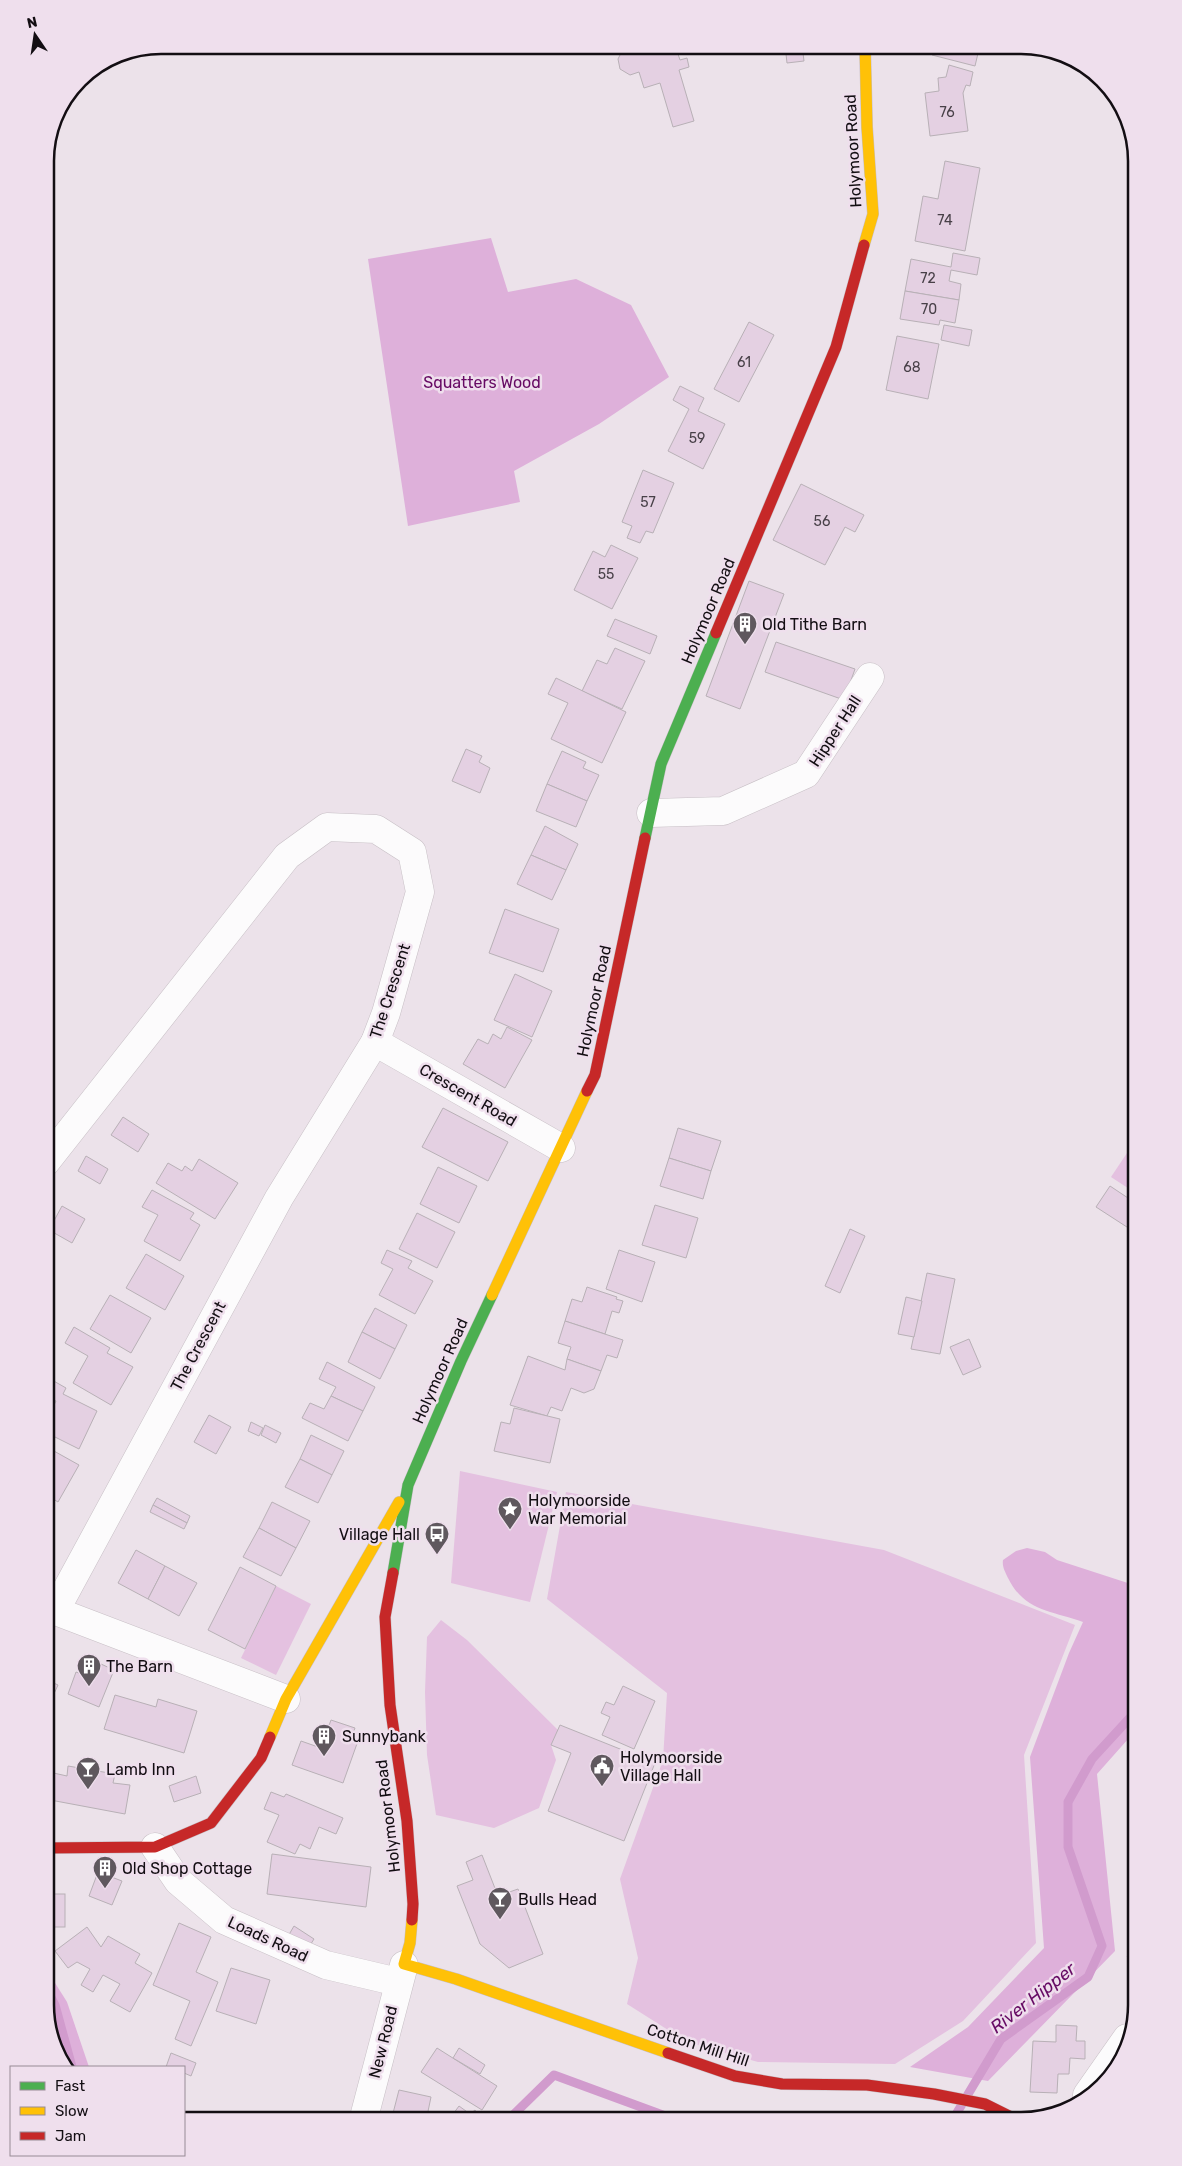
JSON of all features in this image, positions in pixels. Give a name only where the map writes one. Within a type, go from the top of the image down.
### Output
[{"type":"street","name":"Holymoor Road","points":[[401,1973],[410,1943],[413,1904],[407,1821],[390,1705],[385,1617],[408,1485],[461,1361],[595,1075],[662,764],[836,347],[873,214],[867,127],[865,54]]},
{"type":"street","name":"Hipper Hall","points":[[651,813],[723,811],[806,774],[870,677]]},
{"type":"street","name":"The Crescent","points":[[54,1152],[287,856],[327,827],[376,829],[412,852],[420,892],[386,1013],[374,1042],[279,1198],[54,1602]]},
{"type":"street","name":"Crescent Road","points":[[374,1042],[561,1148]]},
{"type":"street","points":[[54,1848],[155,1847],[211,1823],[261,1758],[286,1699],[408,1485]]},
{"type":"street","points":[[54,1611],[286,1699]]},
{"type":"street","name":"Loads Road","points":[[155,1847],[178,1881],[224,1920],[326,1965],[401,1973]]},
{"type":"street","name":"Cotton Mill Hill","points":[[401,1973],[473,1985],[735,2076],[782,2084],[867,2085],[934,2094],[985,2104],[1001,2112]]},
{"type":"street","name":"New Road","points":[[365,2112],[401,1973]]},
{"type":"street","points":[[1097,2081],[1117,2052]]},
{"type":"shaded area","points":[[1128,1152],[1128,1188],[1111,1177]]},
{"type":"shaded area","points":[[460,1471],[557,1492],[530,1602],[451,1583]]},
{"type":"shaded area","points":[[566,1492],[884,1550],[1075,1625],[1024,1755],[1036,1943],[963,2021],[895,2064],[758,2062],[687,2042],[627,2004],[638,1958],[620,1879],[663,1760],[667,1693],[547,1599]]},
{"type":"shaded area","points":[[276,1586],[311,1604],[276,1675],[241,1658]]},
{"type":"shaded area","points":[[441,1620],[467,1640],[558,1730],[551,1745],[556,1760],[539,1808],[494,1828],[436,1815],[427,1755],[425,1692],[427,1637]]},
{"type":"green space","name":"Squatters Wood","points":[[491,238],[508,292],[576,279],[631,305],[669,377],[599,424],[514,471],[520,502],[408,526],[368,259]]},
{"type":"green space","points":[[1027,1548],[1045,1552],[1057,1560],[1128,1583],[1128,1739],[1097,1774],[1115,1951],[988,2081],[910,2067],[968,2027],[1044,1948],[1030,1757],[1069,1653],[1083,1622],[1040,1608],[1022,1597],[1008,1578],[1003,1565],[1003,1560],[1016,1551]]},
{"type":"green space","points":[[54,1981],[67,2002],[89,2066],[73,2066],[62,2046],[57,2033],[54,2012]]},
{"type":"building","points":[[620,54],[678,54],[680,60],[687,58],[689,67],[679,70],[694,121],[673,127],[660,83],[644,88],[639,72],[630,75],[620,69],[618,59]]},
{"type":"building","points":[[786,54],[803,54],[804,61],[787,63]]},
{"type":"building","points":[[932,54],[978,54],[975,66]]},
{"type":"building","points":[[949,65],[973,72],[970,86],[966,85],[963,93],[968,131],[930,136],[925,93],[939,91],[938,78],[946,77]]},
{"type":"building","points":[[945,161],[980,168],[965,251],[915,241],[923,196],[938,199]]},
{"type":"building","points":[[953,253],[980,258],[977,275],[951,270],[949,281],[961,284],[959,300],[905,291],[911,259],[951,267]]},
{"type":"building","points":[[905,291],[959,300],[955,323],[940,320],[939,325],[900,319]]},
{"type":"building","points":[[749,322],[774,335],[739,402],[714,389]]},
{"type":"building","points":[[944,325],[972,330],[969,346],[941,340]]},
{"type":"building","points":[[897,336],[939,344],[928,399],[886,390]]},
{"type":"building","points":[[680,386],[704,398],[698,411],[725,424],[703,469],[668,451],[689,409],[673,400]]},
{"type":"building","points":[[643,470],[674,483],[653,533],[646,531],[640,543],[627,538],[632,526],[622,522]]},
{"type":"building","points":[[801,484],[864,515],[855,532],[845,527],[825,565],[773,540]]},
{"type":"building","points":[[611,545],[638,558],[612,609],[574,590],[593,551],[605,557]]},
{"type":"building","name":"Old Tithe Barn","points":[[749,581],[784,594],[740,709],[706,696]]},
{"type":"building","points":[[615,619],[657,636],[650,654],[607,636]]},
{"type":"building","points":[[776,642],[855,669],[844,700],[765,672]]},
{"type":"building","points":[[615,648],[645,661],[622,709],[582,691],[597,660],[607,664]]},
{"type":"building","points":[[556,678],[626,712],[602,763],[551,739],[568,703],[548,694]]},
{"type":"building","points":[[466,749],[482,756],[479,762],[490,768],[480,793],[452,781]]},
{"type":"building","points":[[562,751],[586,762],[583,768],[599,775],[587,801],[547,784]]},
{"type":"building","points":[[547,784],[587,801],[576,827],[536,811]]},
{"type":"building","points":[[545,826],[578,844],[566,870],[531,855]]},
{"type":"building","points":[[531,855],[566,870],[552,900],[517,884]]},
{"type":"building","points":[[505,909],[559,929],[543,972],[489,953]]},
{"type":"building","points":[[515,974],[552,991],[532,1037],[494,1020]]},
{"type":"building","points":[[507,1027],[532,1040],[505,1088],[463,1064],[478,1039],[488,1044],[493,1034],[501,1039]]},
{"type":"building","points":[[443,1108],[508,1142],[488,1181],[422,1147]]},
{"type":"building","points":[[123,1117],[149,1134],[138,1152],[111,1135]]},
{"type":"building","points":[[678,1128],[721,1141],[711,1171],[669,1158]]},
{"type":"building","points":[[86,1156],[108,1169],[100,1184],[78,1171]]},
{"type":"building","points":[[669,1158],[711,1171],[703,1199],[660,1186]]},
{"type":"building","points":[[199,1159],[238,1183],[215,1219],[156,1183],[168,1163],[182,1171],[185,1166],[192,1171]]},
{"type":"building","points":[[438,1167],[477,1186],[459,1223],[420,1204]]},
{"type":"building","points":[[1110,1186],[1128,1198],[1128,1228],[1096,1207]]},
{"type":"building","points":[[152,1190],[194,1213],[190,1219],[200,1225],[180,1261],[144,1241],[158,1215],[142,1207]]},
{"type":"building","points":[[655,1205],[698,1218],[686,1258],[642,1245]]},
{"type":"building","points":[[62,1206],[85,1219],[72,1243],[54,1233],[54,1221]]},
{"type":"building","points":[[417,1213],[455,1232],[437,1268],[399,1249]]},
{"type":"building","points":[[850,1229],[865,1236],[840,1293],[825,1286]]},
{"type":"building","points":[[387,1250],[412,1261],[408,1268],[433,1281],[415,1314],[379,1295],[393,1269],[381,1263]]},
{"type":"building","points":[[619,1250],[655,1262],[642,1302],[606,1289]]},
{"type":"building","points":[[146,1254],[184,1276],[165,1310],[126,1288]]},
{"type":"building","points":[[927,1273],[955,1279],[940,1354],[911,1349]]},
{"type":"building","points":[[587,1287],[617,1297],[616,1299],[623,1301],[619,1313],[612,1311],[605,1334],[565,1321],[572,1299],[582,1302]]},
{"type":"building","points":[[110,1295],[151,1318],[131,1353],[90,1329]]},
{"type":"building","points":[[906,1297],[922,1301],[914,1337],[898,1334]]},
{"type":"building","points":[[375,1308],[407,1325],[395,1349],[362,1332]]},
{"type":"building","points":[[565,1321],[623,1340],[617,1358],[607,1355],[601,1371],[567,1359],[571,1347],[558,1343]]},
{"type":"building","points":[[74,1327],[110,1348],[107,1353],[133,1367],[111,1405],[73,1383],[88,1356],[65,1343]]},
{"type":"building","points":[[362,1332],[395,1349],[380,1379],[348,1362]]},
{"type":"building","points":[[969,1339],[981,1367],[963,1375],[950,1347]]},
{"type":"building","points":[[528,1356],[565,1370],[567,1359],[601,1371],[594,1389],[584,1393],[571,1388],[562,1411],[551,1407],[547,1416],[510,1405]]},
{"type":"building","points":[[327,1362],[375,1387],[363,1411],[331,1396],[336,1387],[319,1379]]},
{"type":"building","points":[[54,1381],[66,1388],[63,1394],[97,1411],[79,1449],[54,1436],[54,1405],[56,1401],[54,1400]]},
{"type":"building","points":[[331,1396],[363,1411],[348,1441],[302,1418],[310,1403],[324,1409]]},
{"type":"building","points":[[514,1408],[560,1419],[550,1463],[494,1451],[501,1422],[510,1424]]},
{"type":"building","points":[[209,1415],[231,1427],[216,1454],[194,1442]]},
{"type":"building","points":[[251,1422],[263,1428],[259,1436],[248,1431]]},
{"type":"building","points":[[265,1425],[281,1433],[276,1443],[261,1435]]},
{"type":"building","points":[[311,1435],[344,1451],[332,1475],[300,1459]]},
{"type":"building","points":[[54,1451],[79,1465],[58,1502],[54,1500]]},
{"type":"building","points":[[300,1459],[332,1475],[318,1503],[285,1487]]},
{"type":"building","points":[[157,1498],[190,1516],[187,1523],[153,1505]]},
{"type":"building","points":[[272,1502],[310,1521],[296,1548],[259,1528]]},
{"type":"building","points":[[153,1505],[187,1523],[184,1529],[150,1512]]},
{"type":"building","points":[[259,1528],[296,1548],[281,1576],[243,1557]]},
{"type":"building","points":[[136,1550],[165,1566],[148,1599],[118,1583]]},
{"type":"building","points":[[165,1566],[197,1583],[179,1616],[148,1599]]},
{"type":"building","points":[[240,1567],[276,1586],[245,1649],[208,1630]]},
{"type":"building","name":"The Barn","points":[[101,1664],[114,1670],[99,1707],[68,1694],[76,1672],[95,1679]]},
{"type":"building","points":[[54,1683],[58,1685],[54,1694]]},
{"type":"building","points":[[623,1686],[655,1701],[634,1749],[602,1735],[610,1717],[601,1713],[606,1702],[614,1705]]},
{"type":"building","points":[[115,1695],[156,1707],[158,1699],[197,1711],[184,1753],[104,1729]]},
{"type":"building","name":"Sunnybank","points":[[331,1720],[355,1728],[352,1736],[359,1738],[343,1783],[292,1765],[301,1741],[321,1748]]},
{"type":"building","name":"Holymoorside Village Hall","points":[[560,1725],[655,1763],[624,1841],[548,1811],[571,1753],[551,1745]]},
{"type":"building","name":"Lamb Inn","points":[[68,1766],[115,1774],[113,1783],[130,1785],[125,1814],[54,1801],[54,1773],[67,1776]]},
{"type":"building","points":[[196,1776],[201,1793],[174,1802],[169,1786]]},
{"type":"building","points":[[271,1792],[284,1797],[286,1794],[343,1818],[336,1834],[319,1827],[310,1849],[300,1844],[295,1854],[267,1842],[279,1815],[264,1809]]},
{"type":"building","points":[[272,1854],[371,1867],[366,1907],[267,1894]]},
{"type":"building","name":"Bulls Head","points":[[482,1855],[498,1896],[518,1889],[543,1954],[509,1968],[480,1944],[457,1886],[473,1880],[466,1862]]},
{"type":"building","name":"Old Shop Cottage","points":[[98,1872],[122,1881],[112,1905],[89,1896]]},
{"type":"building","points":[[54,1894],[65,1894],[65,1927],[54,1927]]},
{"type":"building","points":[[179,1923],[211,1937],[196,1972],[218,1982],[191,2046],[175,2039],[190,2001],[153,1985]]},
{"type":"building","points":[[294,1926],[314,1939],[307,1950],[287,1938]]},
{"type":"building","points":[[87,1927],[101,1947],[108,1936],[140,1954],[135,1963],[152,1973],[130,2012],[110,2001],[120,1984],[103,1975],[93,1992],[81,1985],[90,1969],[77,1962],[68,1968],[55,1951]]},
{"type":"building","points":[[231,1968],[270,1980],[256,2024],[216,2011]]},
{"type":"building","points":[[1056,2025],[1077,2026],[1076,2041],[1085,2041],[1085,2059],[1070,2058],[1069,2074],[1058,2074],[1057,2093],[1030,2092],[1033,2041],[1056,2042]]},
{"type":"building","points":[[437,2048],[497,2086],[482,2110],[421,2072]]},
{"type":"building","points":[[459,2048],[485,2065],[480,2074],[453,2058]]},
{"type":"building","points":[[171,2053],[196,2063],[191,2076],[185,2073],[185,2066],[166,2066]]},
{"type":"building","points":[[399,2090],[431,2097],[428,2112],[393,2112]]},
{"type":"building","points":[[459,2106],[467,2112],[455,2112]]},
{"type":"waterway","name":"River Hipper","points":[[957,2112],[1001,2039],[1088,1977],[1102,1946],[1068,1847],[1068,1802],[1092,1759],[1128,1720]]},
{"type":"waterway","points":[[54,2003],[71,2063]]},
{"type":"waterway","name":"River Hipper","points":[[516,2112],[554,2075],[655,2112]]},
{"type":"traffic: fast","points":[[645,838],[661,764],[716,633]]},
{"type":"traffic: fast","points":[[393,1573],[408,1485],[461,1361],[492,1295]]},
{"type":"traffic: slow","points":[[864,245],[873,214],[867,127],[865,54]]},
{"type":"traffic: slow","points":[[492,1295],[587,1091]]},
{"type":"traffic: slow","points":[[270,1737],[286,1699],[399,1502]]},
{"type":"traffic: slow","points":[[412,1920],[410,1943],[404,1964],[456,1979],[668,2053]]},
{"type":"traffic: jam","points":[[716,633],[836,347],[864,245]]},
{"type":"traffic: jam","points":[[587,1091],[595,1075],[645,838]]},
{"type":"traffic: jam","points":[[393,1573],[385,1617],[390,1705],[407,1821],[413,1904],[412,1920]]},
{"type":"traffic: jam","points":[[54,1848],[155,1847],[211,1823],[261,1758],[270,1737]]},
{"type":"traffic: jam","points":[[668,2053],[735,2076],[782,2084],[867,2085],[934,2094],[985,2104],[1001,2112]]},
{"type":"place","name":"Old Tithe Barn","points":[[745,645]]},
{"type":"place","name":"Holymoorside War Memorial","points":[[510,1530]]},
{"type":"place","name":"Village Hall","points":[[437,1555]]},
{"type":"place","name":"The Barn","points":[[89,1687]]},
{"type":"place","name":"Sunnybank","points":[[324,1757]]},
{"type":"place","name":"Holymoorside Village Hall","points":[[602,1787]]},
{"type":"place","name":"Lamb Inn","points":[[88,1790]]},
{"type":"place","name":"Old Shop Cottage","points":[[105,1889]]},
{"type":"place","name":"Bulls Head","points":[[500,1920]]}]
